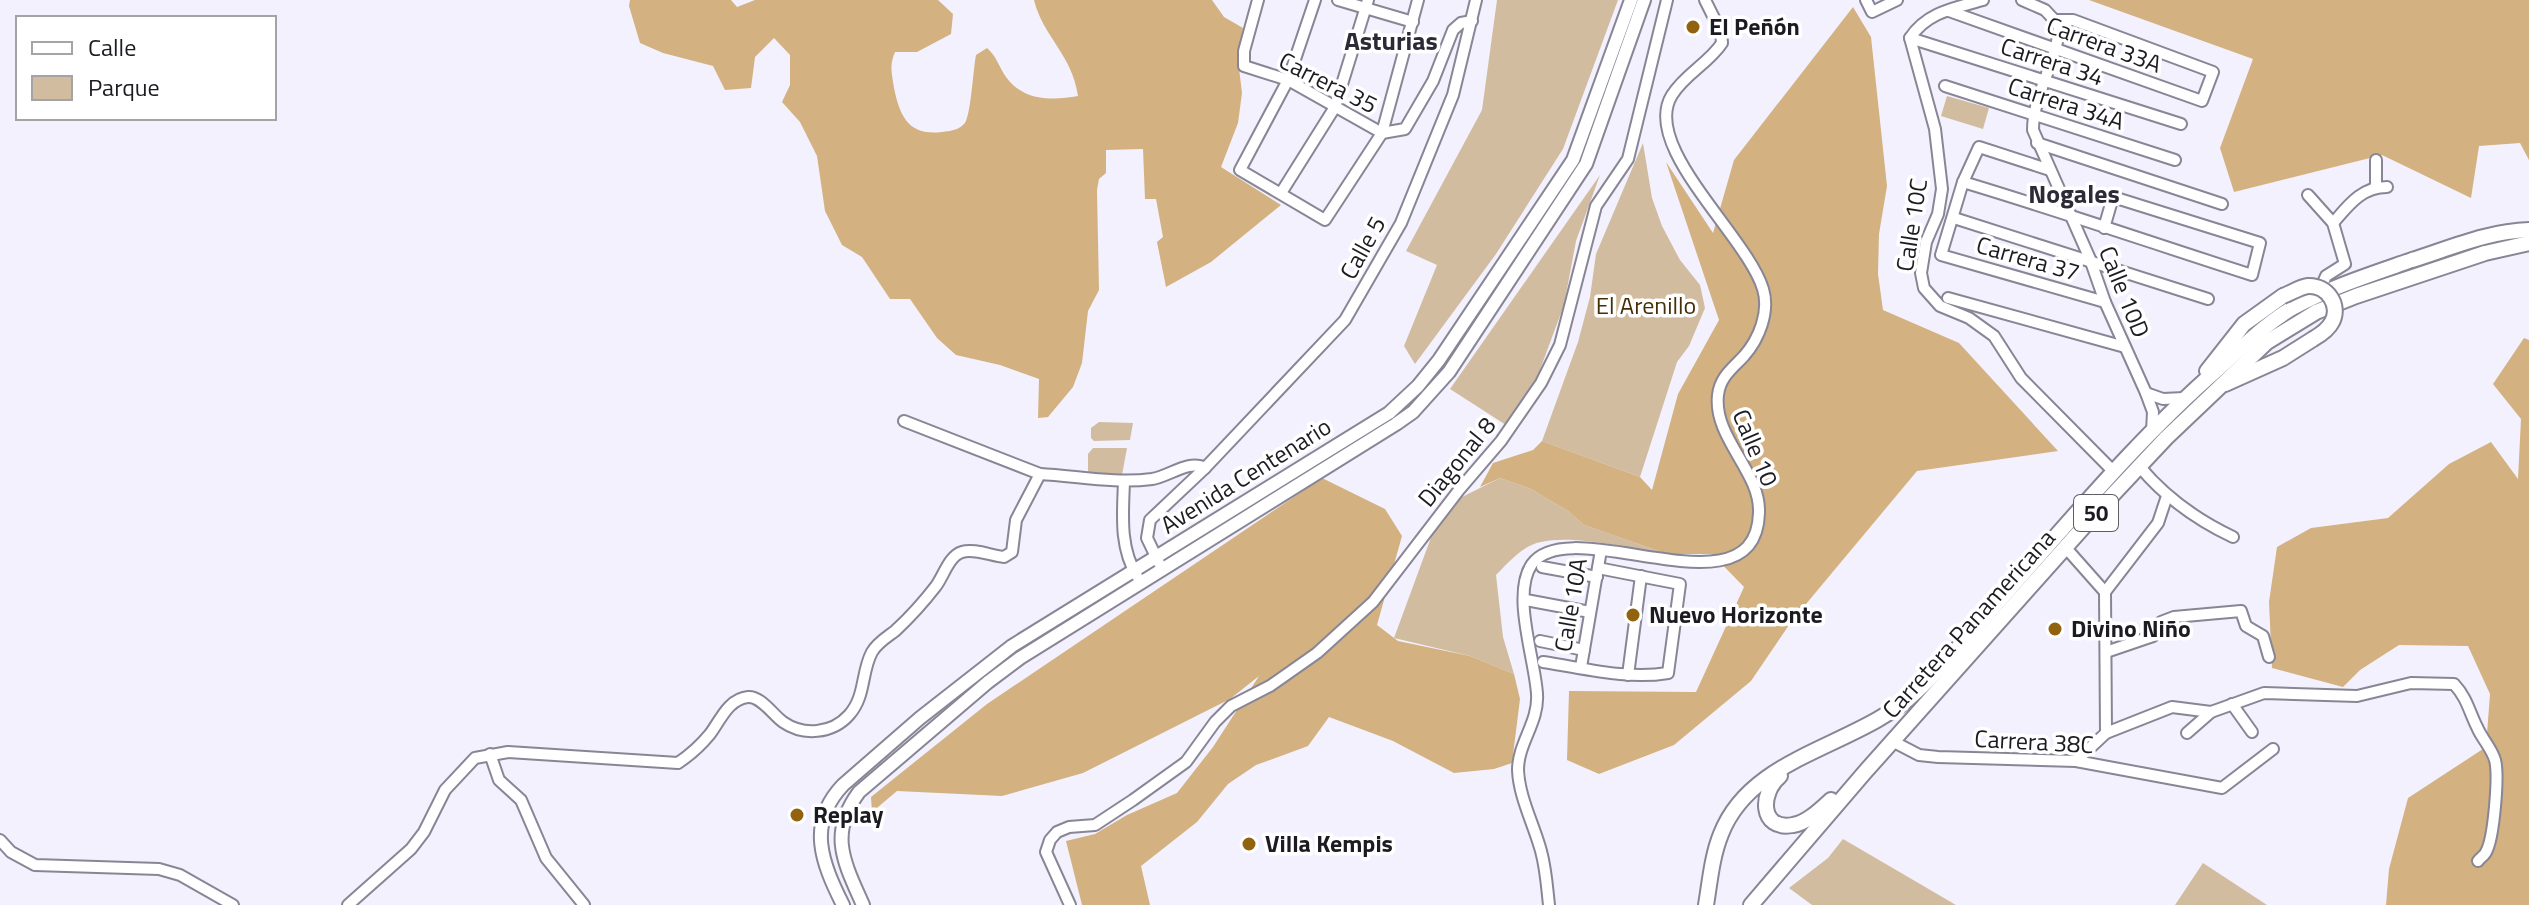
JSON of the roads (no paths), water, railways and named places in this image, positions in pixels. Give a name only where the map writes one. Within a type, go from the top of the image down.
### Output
[{"type":"highway","name":"Carretera Panamericana","points":[[1706,905],[1721,833],[1743,797],[1768,776],[1881,718],[1917,691],[2113,471],[2188,395],[2271,323],[2293,308],[2352,280],[2495,234],[2529,230]]},
{"type":"highway","name":"Carretera Panamericana","points":[[1751,905],[1865,772],[2140,467],[2217,387],[2267,342],[2316,312],[2485,253],[2529,243]]},
{"type":"highway","points":[[2188,395],[2244,324],[2283,296],[2306,286],[2317,287],[2327,293],[2334,302],[2332,324],[2313,339],[2251,375],[2217,387]]},
{"type":"highway","points":[[1806,757],[1775,779],[1765,796],[1768,815],[1782,825],[1792,826],[1808,818],[1865,772]]},
{"type":"main road","name":"Avenida Centenario","points":[[843,905],[826,871],[820,845],[827,807],[833,796],[920,718],[1012,646],[1389,413],[1418,386],[1439,360],[1573,160],[1631,0]]},
{"type":"main road","name":"Avenida Centenario","points":[[863,905],[845,863],[841,844],[843,820],[859,792],[1020,658],[1396,424],[1440,384],[1586,164],[1644,0]]},
{"type":"main road","points":[[1064,615],[1071,627]]},
{"type":"street","name":"Carrera 35","points":[[1258,0],[1244,51],[1244,66],[1288,80],[1382,133],[1405,129],[1433,81],[1453,30],[1461,23],[1472,21]]},
{"type":"street","points":[[1315,0],[1288,80],[1240,170],[1325,220],[1382,133],[1418,0]]},
{"type":"street","points":[[1338,0],[1367,4],[1413,22]]},
{"type":"street","name":"Calle 5","points":[[1164,570],[1147,538],[1150,520],[1205,468],[1345,320],[1401,223],[1453,95],[1476,0]]},
{"type":"street","name":"Diagonal 8","points":[[1070,905],[1046,852],[1057,832],[1069,827],[1095,825],[1186,762],[1215,722],[1231,706],[1270,686],[1317,653],[1373,602],[1501,441],[1541,383],[1560,345],[1596,206],[1628,159],[1667,0]]},
{"type":"street","name":"Calle 10","points":[[1549,905],[1543,860],[1520,786],[1518,769],[1536,717],[1537,695],[1524,580],[1533,563],[1555,549],[1601,550],[1678,561],[1725,559],[1747,545],[1755,533],[1760,512],[1753,486],[1720,423],[1717,407],[1718,391],[1724,376],[1745,355],[1759,332],[1764,312],[1764,291],[1749,257],[1681,165],[1667,133],[1665,113],[1672,94],[1713,56],[1722,43],[1721,32],[1705,0]]},
{"type":"street","points":[[1866,0],[1872,12],[1897,0]]},
{"type":"street","points":[[1910,38],[1918,27],[1947,10],[1983,0]]},
{"type":"street","points":[[2022,0],[2045,10],[2058,22]]},
{"type":"street","points":[[1281,193],[1335,107],[1367,4]]},
{"type":"street","name":"Carrera 33A","points":[[1947,10],[2202,101],[2213,72],[2073,20],[2058,22]]},
{"type":"street","name":"Calle 10D","points":[[2058,22],[2055,49],[2033,113],[2033,130],[2146,393],[2153,412],[2152,431]]},
{"type":"street","name":"Carrera 34","points":[[1910,38],[2181,124]]},
{"type":"street","name":"Calle 10C","points":[[1910,38],[1921,71],[1940,155],[1942,189],[1938,214],[1926,242],[1921,273],[1924,288],[1940,306],[1969,318],[1994,336],[2021,378],[2113,471]]},
{"type":"street","name":"Carrera 34A","points":[[1945,86],[2175,160]]},
{"type":"street","points":[[2037,143],[2222,204]]},
{"type":"street","points":[[2050,170],[1979,147],[1963,182],[1954,218],[2208,299]]},
{"type":"street","points":[[2333,223],[2354,199],[2382,187],[2376,160]]},
{"type":"street","points":[[1963,182],[2070,214],[2104,228],[2252,275],[2260,243],[2113,197],[2104,228]]},
{"type":"street","points":[[2308,195],[2333,223],[2345,264],[2326,276],[2318,296]]},
{"type":"street","name":"Carrera 37","points":[[1954,218],[1941,255],[2105,302]]},
{"type":"street","points":[[1948,298],[2125,347]]},
{"type":"street","points":[[2146,393],[2163,399],[2188,395]]},
{"type":"street","points":[[904,421],[1040,474],[1124,481],[1166,476],[1192,465],[1205,468]]},
{"type":"street","points":[[2140,467],[2167,496],[2203,523],[2233,537]]},
{"type":"street","points":[[348,905],[411,849],[456,775],[475,758],[508,752],[678,763],[711,732],[720,716],[732,705],[749,697],[757,699],[791,727],[807,732],[834,726],[849,716],[857,703],[872,653],[935,587],[952,560],[960,553],[973,551],[1004,557],[1012,552],[1016,520],[1040,474]]},
{"type":"street","points":[[1124,481],[1124,542],[1134,571],[1143,584]]},
{"type":"street","points":[[2106,733],[2105,592],[2158,523],[2167,496]]},
{"type":"street","points":[[2066,548],[2105,592]]},
{"type":"street","name":"Calle 10A","points":[[1581,667],[1601,550]]},
{"type":"street","points":[[1542,567],[1641,576],[1680,584],[1668,673],[1628,675],[1543,662]]},
{"type":"street","points":[[1628,675],[1641,576]]},
{"type":"street","points":[[1526,600],[1590,612]]},
{"type":"street","points":[[2106,652],[2153,636],[2161,622],[2174,617],[2241,611],[2246,626],[2263,636],[2269,657]]},
{"type":"street","points":[[1540,641],[1584,650]]},
{"type":"street","points":[[2187,733],[2211,712],[2264,693],[2357,696],[2411,683],[2454,684],[2466,696],[2477,729],[2492,751],[2496,764],[2489,841],[2486,854],[2478,861]]},
{"type":"street","points":[[2232,704],[2252,732]]},
{"type":"street","points":[[2076,761],[2106,733],[2172,707],[2211,712]]},
{"type":"street","name":"Carrera 38C","points":[[1894,742],[1919,755],[2076,761],[2222,788],[2273,749]]},
{"type":"street","points":[[490,754],[499,780],[521,800],[546,858],[584,905]]},
{"type":"street","points":[[0,840],[11,852],[35,865],[159,869],[180,875],[233,905]]},
{"type":"place","name":"El Peñón","points":[[1693,27]]},
{"type":"place","name":"Nuevo Horizonte","points":[[1633,615]]},
{"type":"place","name":"Divino Niño","points":[[2055,629]]},
{"type":"place","name":"Replay","points":[[797,815]]},
{"type":"place","name":"Villa Kempis","points":[[1249,844]]},
{"type":"district","name":"Asturias","points":[[1391,41]]},
{"type":"district","name":"Nogales","points":[[2074,194]]},
{"type":"park label","name":"El Arenillo","points":[[1646,306]]}]
